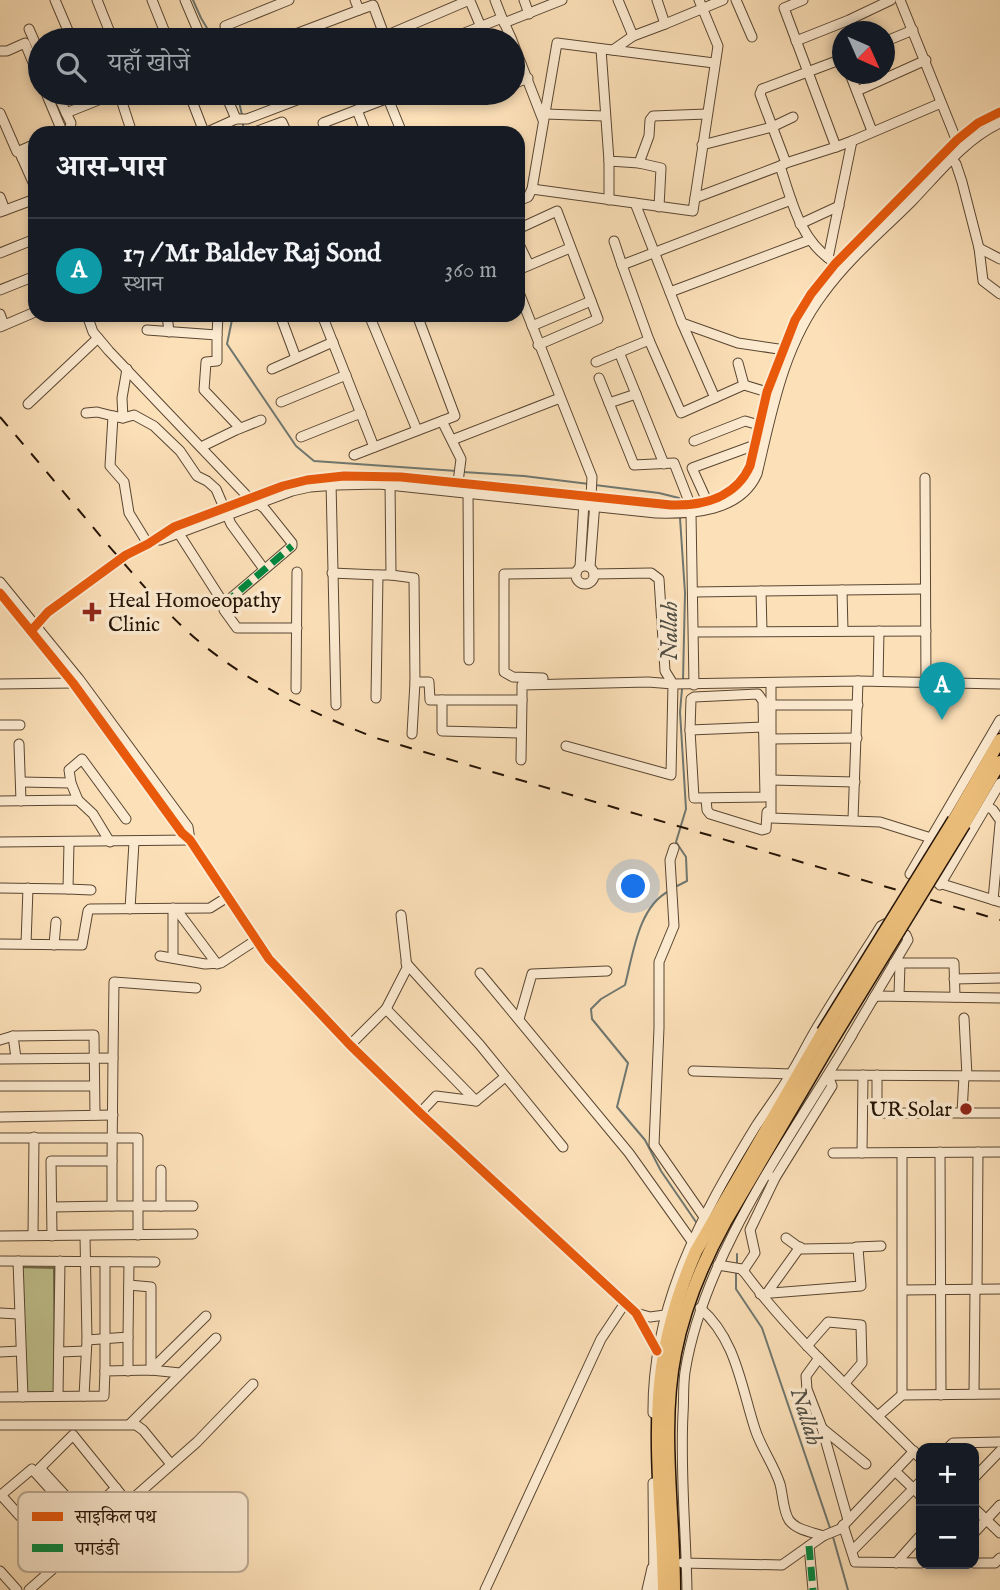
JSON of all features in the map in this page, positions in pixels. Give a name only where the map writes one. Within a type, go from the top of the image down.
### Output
[{"type":"highway","points":[[674,1590],[659,1395],[666,1344],[683,1280],[730,1190],[1000,740]]},
{"type":"highway","points":[[666,1504],[675,1355],[691,1293],[708,1253],[1000,762]]},
{"type":"highway","points":[[664,1590],[670,1561]]},
{"type":"street","points":[[55,0],[67,28]]},
{"type":"street","points":[[97,0],[108,28]]},
{"type":"street","points":[[152,0],[163,28]]},
{"type":"street","points":[[187,0],[198,28]]},
{"type":"street","points":[[226,26],[289,0]]},
{"type":"street","points":[[355,0],[359,10]]},
{"type":"street","points":[[495,0],[506,28]]},
{"type":"street","points":[[524,0],[525,16]]},
{"type":"street","points":[[407,28],[467,1],[470,1],[481,27],[525,16],[545,3],[562,0]]},
{"type":"street","points":[[618,0],[633,36]]},
{"type":"street","points":[[657,0],[665,23]]},
{"type":"street","points":[[613,50],[633,36],[701,5],[723,0]]},
{"type":"street","points":[[736,0],[752,37]]},
{"type":"street","points":[[803,0],[782,4],[836,146]]},
{"type":"street","points":[[796,41],[891,0]]},
{"type":"street","points":[[900,0],[960,151]]},
{"type":"street","points":[[311,28],[373,5],[379,28]]},
{"type":"street","points":[[532,189],[693,211],[718,46],[701,5]]},
{"type":"street","points":[[895,37],[913,30]]},
{"type":"street","points":[[0,51],[7,51],[25,43],[28,50]]},
{"type":"street","points":[[525,198],[532,189],[557,43],[714,63]]},
{"type":"street","points":[[601,49],[609,200]]},
{"type":"street","points":[[857,91],[926,60]]},
{"type":"street","points":[[832,62],[762,89],[760,94],[800,224],[818,253],[835,264]]},
{"type":"street","points":[[525,71],[544,117]]},
{"type":"street","points":[[854,84],[872,131]]},
{"type":"street","points":[[695,198],[852,141],[872,131],[884,129],[942,103]]},
{"type":"street","points":[[51,105],[60,126]]},
{"type":"street","points":[[62,105],[70,126]]},
{"type":"street","points":[[66,113],[80,105]]},
{"type":"street","points":[[122,105],[129,126]]},
{"type":"street","points":[[194,105],[202,126]]},
{"type":"street","points":[[230,105],[236,118]]},
{"type":"street","points":[[218,126],[236,118],[247,119],[284,105]]},
{"type":"street","points":[[324,126],[323,123],[367,105]]},
{"type":"street","points":[[391,105],[399,126]]},
{"type":"street","points":[[356,110],[363,126]]},
{"type":"street","points":[[34,628],[48,612],[126,555],[249,498],[293,483],[390,481],[683,509],[710,509],[733,500],[754,480],[795,320],[835,264],[922,175],[957,140],[1000,111]]},
{"type":"street","points":[[0,113],[28,170]]},
{"type":"street","points":[[639,163],[653,116],[707,114]]},
{"type":"street","points":[[544,117],[604,116]]},
{"type":"street","points":[[702,145],[772,127],[793,117]]},
{"type":"street","points":[[835,264],[929,183],[960,151],[1000,123]]},
{"type":"street","points":[[835,264],[839,206],[852,141]]},
{"type":"street","points":[[21,155],[28,150]]},
{"type":"street","points":[[21,155],[28,154]]},
{"type":"street","points":[[952,159],[962,182],[979,248],[983,281],[1000,294]]},
{"type":"street","points":[[609,161],[661,168],[659,207]]},
{"type":"street","points":[[922,175],[929,183]]},
{"type":"street","points":[[538,345],[598,319],[556,211],[559,193]]},
{"type":"street","points":[[0,197],[3,211],[28,202]]},
{"type":"street","points":[[622,265],[791,200]]},
{"type":"street","points":[[635,203],[653,253],[715,398]]},
{"type":"street","points":[[800,224],[839,206]]},
{"type":"street","points":[[525,226],[556,211]]},
{"type":"street","points":[[670,292],[808,240]]},
{"type":"street","points":[[614,241],[649,340],[681,413],[744,385],[767,392]]},
{"type":"street","points":[[0,253],[28,242]]},
{"type":"street","points":[[525,267],[570,248]]},
{"type":"street","points":[[979,248],[1000,259]]},
{"type":"street","points":[[525,257],[529,265]]},
{"type":"street","points":[[0,290],[28,279]]},
{"type":"street","points":[[532,326],[591,301]]},
{"type":"street","points":[[525,308],[593,482],[585,570]]},
{"type":"street","points":[[0,314],[2,326],[28,315]]},
{"type":"street","points":[[89,322],[98,338],[249,498],[259,503],[292,543],[224,604]]},
{"type":"street","points":[[168,322],[169,332]]},
{"type":"street","points":[[218,322],[217,361],[206,362],[204,390],[240,428]]},
{"type":"street","points":[[283,322],[296,358]]},
{"type":"street","points":[[325,322],[374,447]]},
{"type":"street","points":[[372,322],[417,430]]},
{"type":"street","points":[[354,454],[455,416],[420,322]]},
{"type":"street","points":[[682,323],[738,343],[786,350]]},
{"type":"street","points":[[147,330],[217,335]]},
{"type":"street","points":[[29,404],[98,338]]},
{"type":"street","points":[[596,362],[649,340]]},
{"type":"street","points":[[272,369],[333,342]]},
{"type":"street","points":[[683,509],[719,498],[738,486],[750,466],[767,392],[786,350]]},
{"type":"street","points":[[619,352],[664,464]]},
{"type":"street","points":[[738,363],[744,385]]},
{"type":"street","points":[[127,369],[110,466],[124,482],[129,513],[149,544]]},
{"type":"street","points":[[281,402],[346,375]]},
{"type":"street","points":[[599,378],[634,466],[674,463],[694,592],[694,685]]},
{"type":"street","points":[[609,403],[636,394]]},
{"type":"street","points":[[452,440],[560,398]]},
{"type":"street","points":[[86,413],[97,412],[118,417],[134,415],[154,426],[180,451],[197,476],[216,489],[224,511],[264,569]]},
{"type":"street","points":[[301,437],[361,413]]},
{"type":"street","points":[[201,447],[261,421]]},
{"type":"street","points":[[442,421],[461,459],[469,660]]},
{"type":"street","points":[[694,441],[746,421],[759,425]]},
{"type":"street","points":[[707,501],[692,468],[755,444]]},
{"type":"street","points":[[925,478],[926,682]]},
{"type":"street","points":[[224,511],[331,481]]},
{"type":"street","points":[[331,481],[336,705]]},
{"type":"street","points":[[390,481],[464,486]]},
{"type":"street","points":[[390,481],[391,575]]},
{"type":"street","points":[[177,530],[224,604],[224,610],[240,629],[297,628]]},
{"type":"street","points":[[543,678],[513,677],[504,672],[504,574],[585,570],[651,573],[659,579],[665,671],[673,684],[671,775],[566,746]]},
{"type":"street","points":[[296,689],[297,572]]},
{"type":"street","points":[[332,573],[414,578],[415,682],[412,734]]},
{"type":"street","points":[[376,698],[379,575]]},
{"type":"street","points":[[0,582],[182,833],[190,840],[269,959],[350,1045],[420,1113],[636,1313],[657,1351]]},
{"type":"street","points":[[694,592],[925,589]]},
{"type":"street","points":[[842,590],[844,631]]},
{"type":"street","points":[[761,591],[762,631]]},
{"type":"street","points":[[0,593],[79,679],[188,827],[190,840]]},
{"type":"street","points":[[878,681],[879,631]]},
{"type":"street","points":[[694,632],[926,631]]},
{"type":"street","points":[[853,819],[858,681]]},
{"type":"street","points":[[521,760],[522,685],[858,681],[1000,684]]},
{"type":"street","points":[[415,682],[429,682],[430,700],[522,700]]},
{"type":"street","points":[[0,684],[73,683]]},
{"type":"street","points":[[729,695],[730,684]]},
{"type":"street","points":[[771,684],[771,818],[886,822],[931,838]]},
{"type":"street","points":[[706,799],[710,814],[766,829],[768,823],[764,727],[762,696],[758,694],[691,699],[694,799],[765,797]]},
{"type":"street","points":[[442,700],[442,731],[522,733]]},
{"type":"street","points":[[772,705],[858,705]]},
{"type":"street","points":[[987,806],[993,810],[1000,822],[997,896],[940,885],[910,874],[1000,720]]},
{"type":"street","points":[[0,725],[20,725]]},
{"type":"street","points":[[690,730],[764,727]]},
{"type":"street","points":[[771,739],[856,738]]},
{"type":"street","points":[[19,744],[21,801]]},
{"type":"street","points":[[110,842],[93,814],[78,800],[69,770],[82,759],[126,819]]},
{"type":"street","points":[[771,780],[855,782]]},
{"type":"street","points":[[21,782],[71,783]]},
{"type":"street","points":[[940,885],[1000,783]]},
{"type":"street","points":[[0,801],[78,800]]},
{"type":"street","points":[[0,842],[190,840]]},
{"type":"street","points":[[68,889],[69,842]]},
{"type":"street","points":[[130,909],[134,842]]},
{"type":"street","points":[[674,848],[670,860],[674,926],[659,962],[654,1145],[704,1217]]},
{"type":"street","points":[[0,888],[91,890]]},
{"type":"street","points":[[26,944],[27,888]]},
{"type":"street","points":[[0,944],[82,945],[90,909],[210,908],[226,898]]},
{"type":"street","points":[[173,958],[174,909]]},
{"type":"street","points":[[174,909],[217,964]]},
{"type":"street","points":[[350,1045],[386,1009],[407,968],[401,915]]},
{"type":"street","points":[[54,945],[56,922]]},
{"type":"street","points":[[687,1590],[670,1561],[653,1401],[657,1351],[665,1314],[691,1240],[704,1217],[758,1124],[792,1074],[820,1021],[881,926],[887,923],[906,935],[908,940],[897,963],[850,1038]]},
{"type":"street","points":[[160,956],[193,963],[217,964],[256,940]]},
{"type":"street","points":[[407,963],[429,985],[563,1147]]},
{"type":"street","points":[[897,963],[954,963],[955,997]]},
{"type":"street","points":[[897,963],[900,996]]},
{"type":"street","points":[[519,1019],[532,974],[607,971]]},
{"type":"street","points":[[480,973],[629,1153],[691,1240]]},
{"type":"street","points":[[954,979],[1000,978]]},
{"type":"street","points":[[112,1206],[114,982],[196,988]]},
{"type":"street","points":[[654,1590],[670,1561],[685,1373],[700,1308],[723,1266],[723,1256],[828,1075],[875,996],[1000,998]]},
{"type":"street","points":[[386,1009],[476,1101]]},
{"type":"street","points":[[962,1113],[965,1076],[964,1018]]},
{"type":"street","points":[[820,1021],[827,1019],[836,1022],[848,1032],[850,1038]]},
{"type":"street","points":[[0,1040],[13,1036],[94,1035],[95,1115]]},
{"type":"street","points":[[13,1036],[16,1058]]},
{"type":"street","points":[[0,1059],[113,1058]]},
{"type":"street","points":[[693,1071],[792,1074]]},
{"type":"street","points":[[828,1075],[1000,1076]]},
{"type":"street","points":[[862,1153],[863,1075]]},
{"type":"street","points":[[877,1075],[877,1113],[1000,1113]]},
{"type":"street","points":[[420,1113],[436,1096],[476,1101],[505,1077]]},
{"type":"street","points":[[0,1086],[94,1088],[113,1091]]},
{"type":"street","points":[[0,1117],[113,1115]]},
{"type":"street","points":[[33,1236],[34,1137]]},
{"type":"street","points":[[0,1138],[138,1138],[138,1236]]},
{"type":"street","points":[[940,1152],[941,1395]]},
{"type":"street","points":[[974,1394],[978,1152]]},
{"type":"street","points":[[833,1153],[1000,1152]]},
{"type":"street","points":[[902,1153],[902,1395]]},
{"type":"street","points":[[51,1161],[52,1236]]},
{"type":"street","points":[[34,1162],[113,1161]]},
{"type":"street","points":[[160,1206],[161,1171]]},
{"type":"street","points":[[742,1270],[755,1253],[750,1230],[771,1177]]},
{"type":"street","points":[[52,1207],[193,1206]]},
{"type":"street","points":[[0,1236],[193,1234]]},
{"type":"street","points":[[84,1396],[87,1339],[85,1236]]},
{"type":"street","points":[[786,1238],[800,1247],[881,1246]]},
{"type":"street","points":[[763,1294],[800,1247]]},
{"type":"street","points":[[763,1294],[861,1286],[860,1251],[856,1247]]},
{"type":"street","points":[[0,1261],[155,1262]]},
{"type":"street","points":[[18,1261],[23,1397]]},
{"type":"street","points":[[58,1396],[60,1261]]},
{"type":"street","points":[[0,1397],[104,1396],[105,1262]]},
{"type":"street","points":[[128,1371],[129,1262]]},
{"type":"street","points":[[723,1266],[742,1270],[807,1346],[916,1453]]},
{"type":"street","points":[[129,1285],[151,1287],[151,1370]]},
{"type":"street","points":[[903,1290],[1000,1289]]},
{"type":"street","points":[[485,1590],[601,1339],[625,1303]]},
{"type":"street","points":[[700,1308],[715,1321],[733,1356],[755,1429],[779,1481],[788,1519],[796,1527],[823,1535]]},
{"type":"street","points":[[0,1313],[18,1314]]},
{"type":"street","points":[[636,1313],[650,1317],[665,1314]]},
{"type":"street","points":[[151,1370],[206,1316]]},
{"type":"street","points":[[807,1346],[828,1322],[861,1325],[862,1363],[845,1383]]},
{"type":"street","points":[[87,1339],[128,1337]]},
{"type":"street","points":[[130,1424],[216,1338]]},
{"type":"street","points":[[0,1352],[20,1351]]},
{"type":"street","points":[[59,1352],[86,1351]]},
{"type":"street","points":[[819,1358],[806,1376],[807,1389],[822,1428],[855,1562],[916,1563]]},
{"type":"street","points":[[105,1371],[151,1370],[180,1373]]},
{"type":"street","points":[[140,1492],[197,1442],[253,1384]]},
{"type":"street","points":[[878,1416],[902,1395],[1000,1394]]},
{"type":"street","points":[[0,1424],[130,1424],[143,1430],[170,1463]]},
{"type":"street","points":[[822,1428],[866,1464]]},
{"type":"street","points":[[60,1492],[40,1468],[73,1435],[119,1492]]},
{"type":"street","points":[[953,1443],[1000,1442]]},
{"type":"street","points":[[670,1561],[782,1564],[823,1535],[844,1525],[914,1451]]},
{"type":"street","points":[[979,1473],[1000,1451]]},
{"type":"street","points":[[18,1515],[1,1495],[32,1469],[55,1492]]},
{"type":"street","points":[[895,1471],[916,1492]]},
{"type":"street","points":[[852,1551],[916,1486]]},
{"type":"street","points":[[111,1492],[116,1488]]},
{"type":"street","points":[[979,1528],[1000,1505]]},
{"type":"street","points":[[979,1513],[1000,1533]]},
{"type":"street","points":[[897,1563],[916,1541]]},
{"type":"street","points":[[809,1546],[813,1590]]},
{"type":"street","points":[[979,1563],[995,1563],[1000,1558]]},
{"type":"street","points":[[647,1590],[670,1561]]},
{"type":"street","points":[[0,1571],[17,1590]]},
{"type":"street","points":[[29,1590],[50,1572]]},
{"type":"green space","points":[[20,1267],[54,1268],[55,1394],[25,1394]]},
{"type":"waterway","name":"Nallah","points":[[193,0],[207,28]]},
{"type":"waterway","name":"Nallah","points":[[240,105],[242,115]]},
{"type":"waterway","name":"Nallah","points":[[232,322],[227,344],[296,446],[314,461],[457,471]]},
{"type":"waterway","name":"Nallah","points":[[463,472],[589,484]]},
{"type":"waterway","name":"Nallah","points":[[595,485],[659,493],[679,498],[679,502]]},
{"type":"waterway","name":"Nallah","points":[[680,518],[685,593],[683,680]]},
{"type":"waterway","name":"Nallah","points":[[677,886],[687,881],[686,857],[676,842],[686,809],[680,712],[682,689]]},
{"type":"waterway","name":"Nallah","points":[[669,891],[650,908],[644,920],[634,946],[625,985],[601,999],[591,1009],[592,1019],[628,1063],[617,1107],[645,1140],[661,1171],[696,1222]]},
{"type":"waterway","name":"Nallah","points":[[737,1254],[737,1264]]},
{"type":"waterway","name":"Nallah","points":[[736,1273],[736,1289],[762,1328],[830,1528]]},
{"type":"waterway","name":"Nallah","points":[[833,1537],[848,1590]]},
{"type":"railway","points":[[0,417],[107,544],[180,624],[226,662],[288,699],[376,738],[1000,920]]},
{"type":"marked path","points":[[224,604],[292,546]]},
{"type":"marked path","points":[[809,1546],[813,1590]]},
{"type":"cycle path","points":[[31,631],[48,612],[126,555],[174,527],[283,486],[307,480],[344,476],[401,477],[671,505],[695,504],[718,498],[736,485],[750,466],[767,392],[795,320],[811,294],[835,264],[957,140],[978,123],[1000,112]]},
{"type":"cycle path","points":[[0,593],[73,683],[182,833],[190,840],[269,959],[350,1045],[420,1113],[636,1313],[657,1351]]},
{"type":"place","name":"Heal Homoeopathy Clinic","points":[[92,612]]},
{"type":"place","name":"17 / Mr Baldev Raj Sond","points":[[942,720]]},
{"type":"place","name":"UR Solar","points":[[966,1109]]}]
